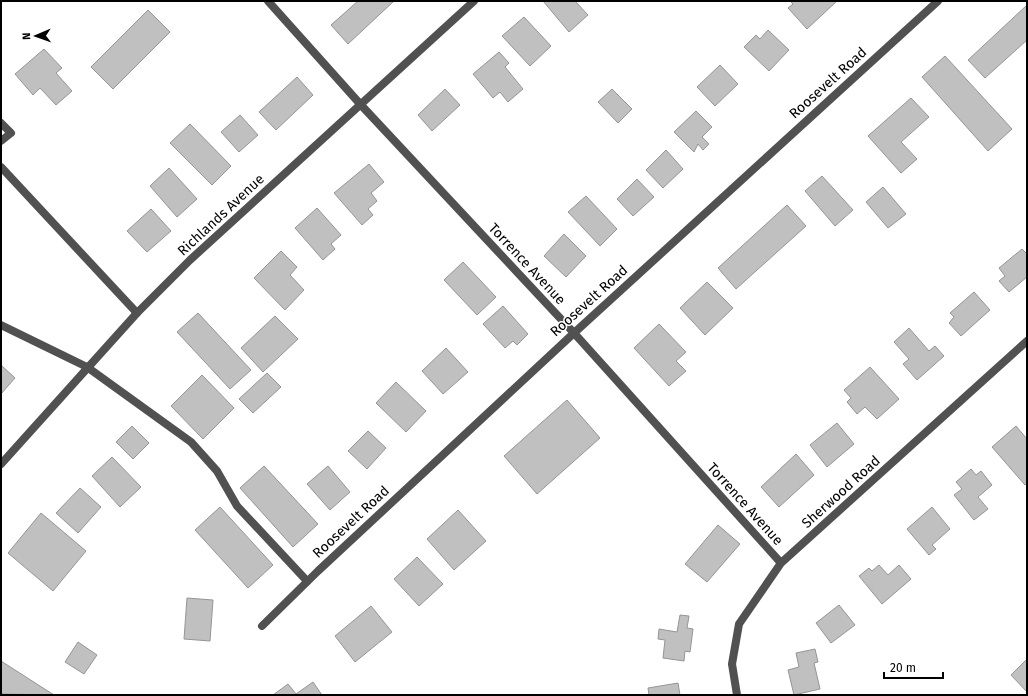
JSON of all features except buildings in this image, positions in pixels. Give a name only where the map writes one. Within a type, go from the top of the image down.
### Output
[{"type":"street","name":"Torrence Avenue","points":[[268,1],[361,105],[574,333],[781,564]]},
{"type":"street","name":"Richlands Avenue","points":[[1,464],[137,313],[190,260],[474,1]]},
{"type":"street","name":"Roosevelt Road","points":[[262,626],[307,581],[574,333],[938,1]]},
{"type":"street","points":[[1,123],[11,133],[1,141]]},
{"type":"street","points":[[1,167],[137,313]]},
{"type":"street","points":[[1,325],[87,367],[191,442],[217,471],[237,506],[307,581]]},
{"type":"street","name":"Sherwood Road","points":[[737,695],[732,664],[739,624],[781,564],[1027,342]]}]
